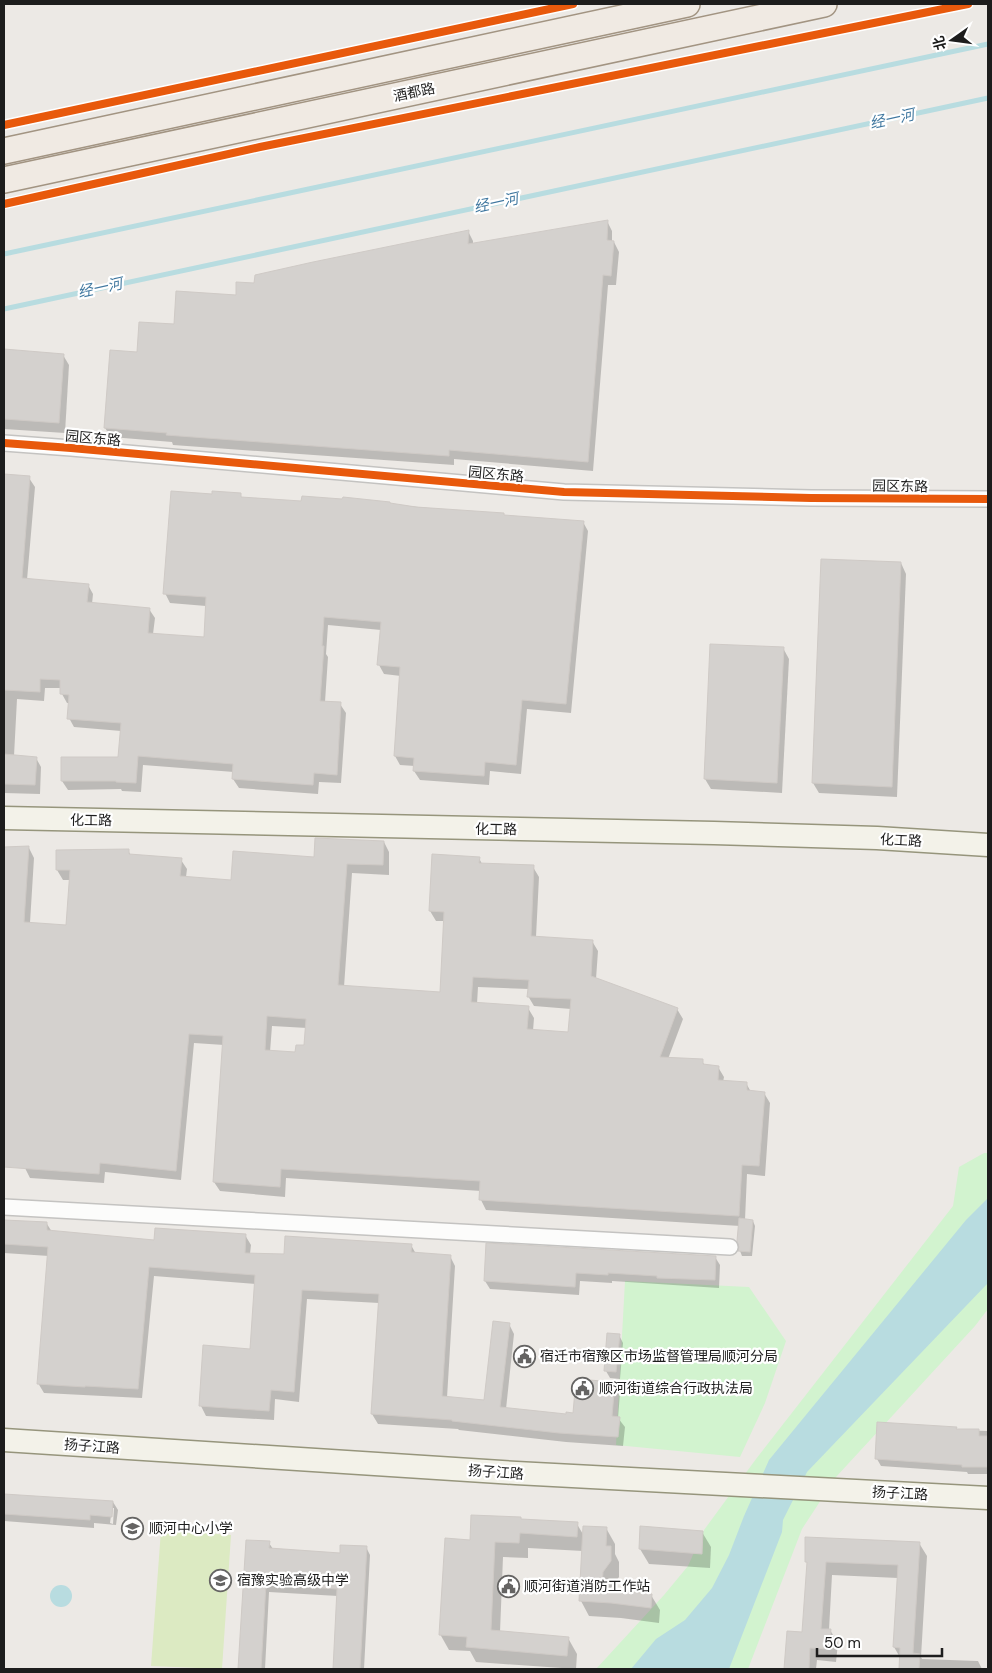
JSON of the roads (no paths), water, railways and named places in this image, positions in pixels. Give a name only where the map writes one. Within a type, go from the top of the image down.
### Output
[{"type":"main road","name":"酒都路","points":[[4,151],[687,4]]},
{"type":"main road","name":"酒都路","points":[[4,180],[824,4]]},
{"type":"street","name":"园区东路","points":[[4,444],[71,448],[564,492],[811,498],[988,499]]},
{"type":"street","name":"化工路","points":[[4,818],[724,833],[876,838],[988,845]]},
{"type":"street","points":[[4,1207],[730,1247]]},
{"type":"street","name":"扬子江路","points":[[4,1440],[524,1474],[988,1498]]},
{"type":"water","points":[[988,1198],[988,1283],[807,1472],[783,1520],[782,1532],[729,1669],[631,1669],[656,1639],[685,1620],[712,1588],[729,1555],[769,1460],[966,1220]]},
{"type":"water","points":[[61,1585],[69,1588],[72,1596],[69,1604],[61,1607],[53,1604],[50,1596],[53,1588]]},
{"type":"waterway","name":"经一河","points":[[4,254],[988,44]]},
{"type":"waterway","name":"经一河","points":[[4,309],[988,98]]},
{"type":"place","name":"宿迁市宿豫区市场监督管理局顺河分局","points":[[524,1356]]},
{"type":"place","name":"顺河街道综合行政执法局","points":[[583,1388]]},
{"type":"place","name":"顺河中心小学","points":[[133,1528]]},
{"type":"place","name":"宿豫实验高级中学","points":[[221,1580]]},
{"type":"place","name":"顺河街道消防工作站","points":[[508,1586]]}]
